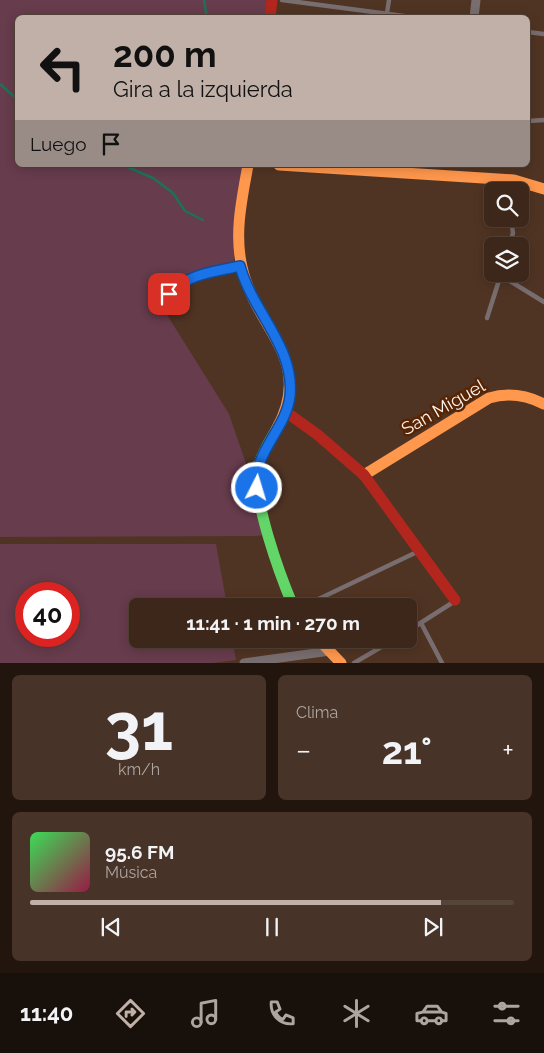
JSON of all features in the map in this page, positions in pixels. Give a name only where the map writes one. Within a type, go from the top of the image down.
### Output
[{"type":"street","points":[[270,15],[272,0]]},
{"type":"street","points":[[474,15],[476,0]]},
{"type":"street","points":[[248,167],[238,234],[240,266],[247,285],[281,349],[286,362],[290,395],[286,412],[261,458],[256,479],[258,496],[270,539],[290,598]]},
{"type":"street","points":[[313,167],[499,178],[508,182]]},
{"type":"street","points":[[529,188],[544,189]]},
{"type":"street","name":"San Miguel","points":[[364,475],[489,398],[509,393],[544,404]]},
{"type":"street","points":[[286,412],[364,475],[455,600]]},
{"type":"street","points":[[327,648],[341,663]]},
{"type":"street","points":[[244,663],[330,651]]},
{"type":"lane","points":[[282,0],[400,15]]},
{"type":"lane","points":[[387,13],[389,0]]},
{"type":"lane","points":[[530,32],[544,34]]},
{"type":"lane","points":[[530,121],[544,120]]},
{"type":"lane","points":[[163,303],[179,283],[195,276],[240,266]]},
{"type":"lane","points":[[487,318],[499,282]]},
{"type":"lane","points":[[512,282],[544,302]]},
{"type":"lane","points":[[321,598],[420,550]]},
{"type":"lane","points":[[417,625],[455,600]]},
{"type":"lane","points":[[421,623],[442,663]]},
{"type":"lane","points":[[354,663],[380,648]]},
{"type":"shaded area","points":[[0,0],[268,0],[266,15],[15,15],[15,167],[244,167],[234,262],[188,276],[170,289],[159,302],[229,414],[252,481],[263,535],[0,537]]},
{"type":"shaded area","points":[[0,544],[216,544],[226,598],[129,598],[129,648],[234,648],[236,660],[213,663],[0,663]]},
{"type":"waterway","points":[[204,0],[206,15]]},
{"type":"waterway","points":[[0,84],[15,97]]},
{"type":"waterway","points":[[128,167],[153,178],[173,193],[185,211],[203,220]]},
{"type":"traffic: fast","points":[[276,430],[261,458],[257,482],[268,537],[290,598]]},
{"type":"traffic: slow","points":[[248,167],[241,203],[239,229],[242,267],[258,309],[279,345],[286,364],[289,383],[287,405],[276,430]]},
{"type":"traffic: slow","points":[[310,167],[514,180],[544,189]]},
{"type":"traffic: slow","points":[[364,475],[489,398],[517,395],[531,398],[544,404]]},
{"type":"traffic: slow","points":[[327,648],[341,663]]},
{"type":"traffic: jam","points":[[270,15],[272,0]]},
{"type":"traffic: jam","points":[[286,412],[318,435],[364,475],[455,600]]},
{"type":"route","points":[[169,294],[179,283],[195,276],[240,266],[247,285],[281,349],[289,375],[289,403],[261,458],[257,470],[257,488]]}]
